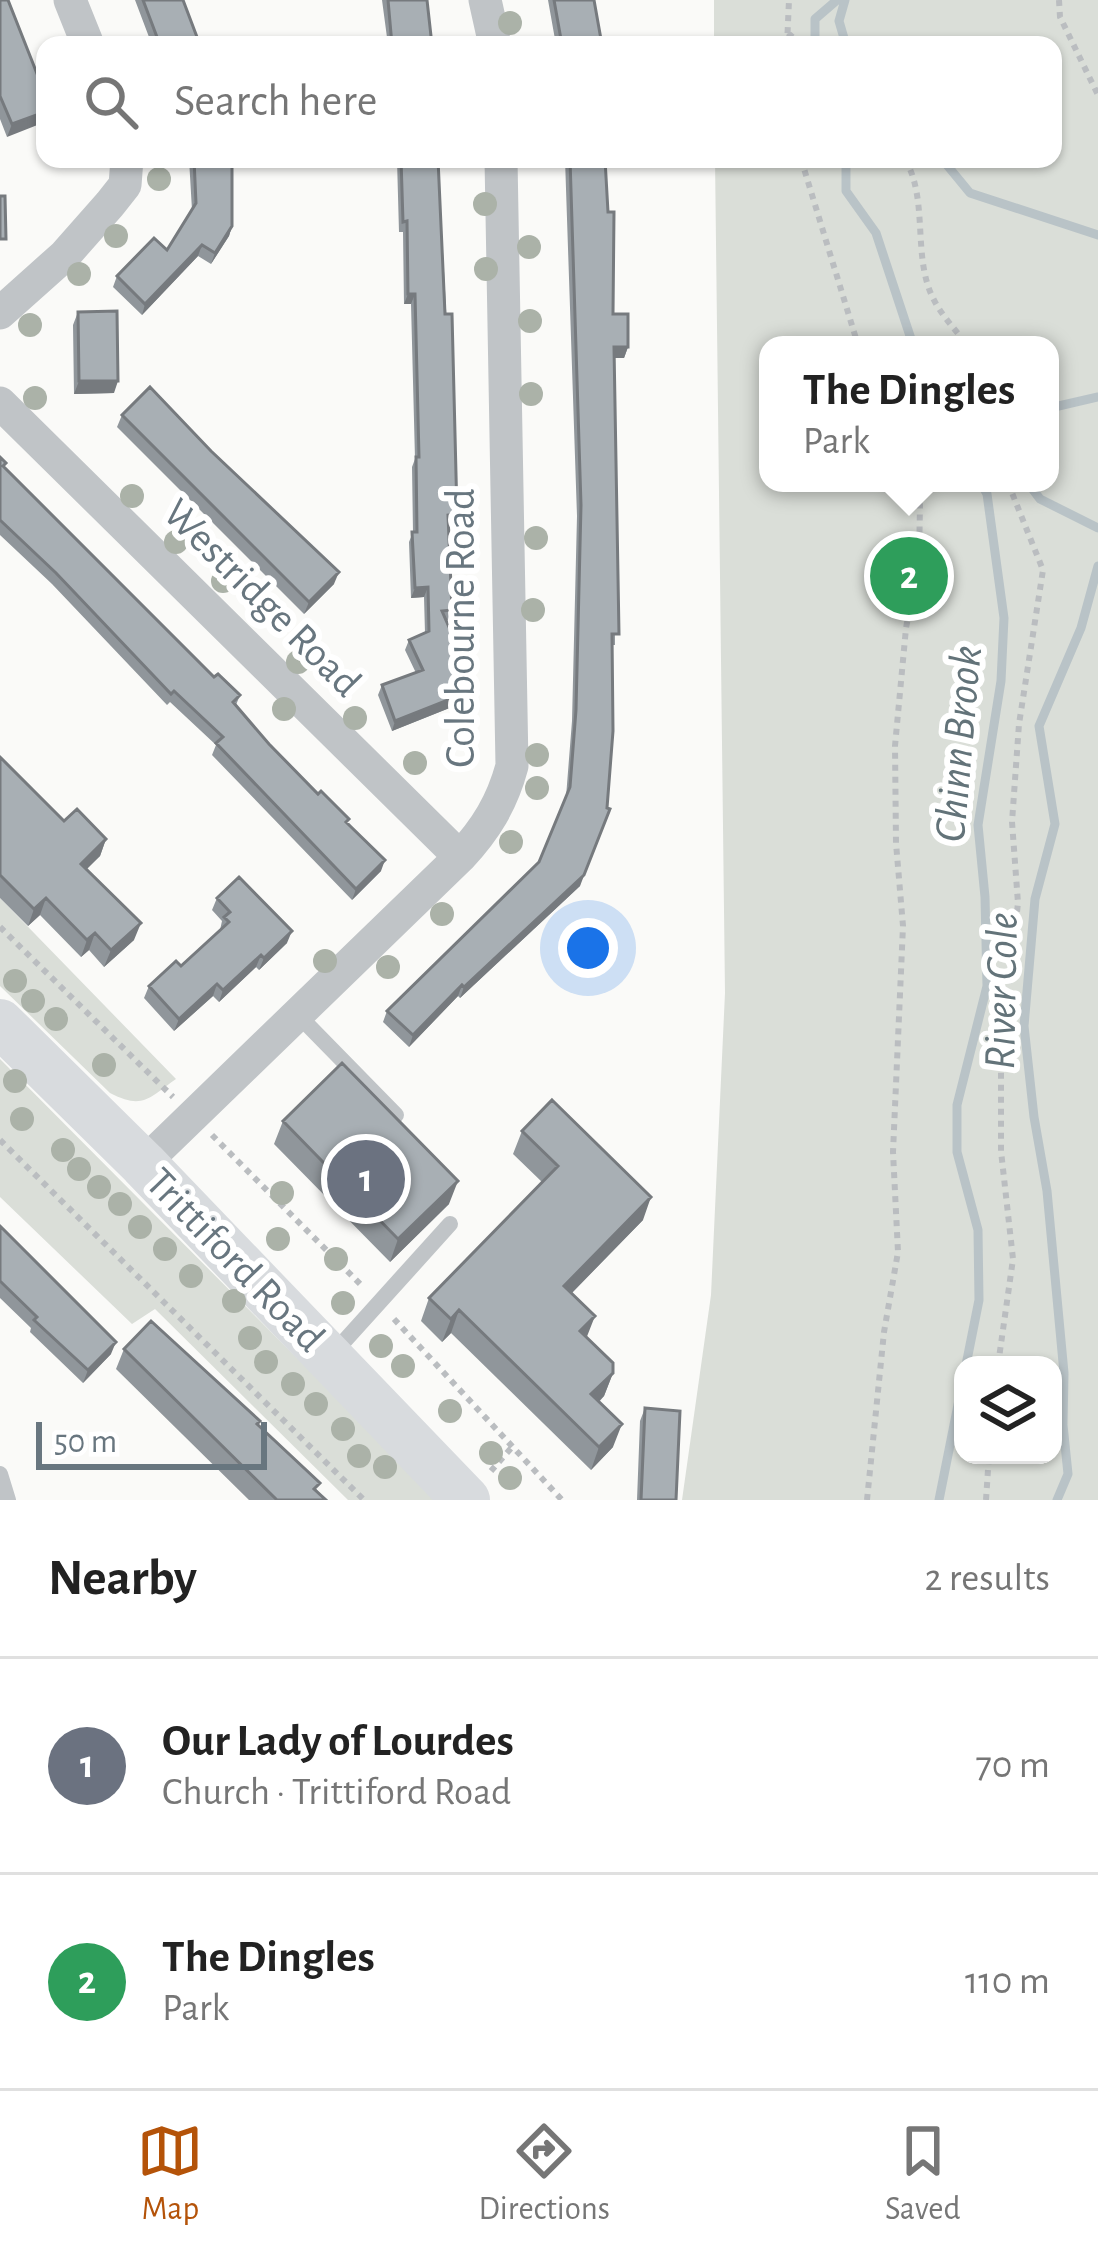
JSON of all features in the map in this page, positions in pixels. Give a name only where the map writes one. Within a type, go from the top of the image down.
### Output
[{"type":"street","points":[[70,0],[84,36]]},
{"type":"street","points":[[485,0],[493,36]]},
{"type":"street","points":[[0,314],[65,255],[110,204],[124,185],[126,168]]},
{"type":"street","name":"Colebourne Road","points":[[143,1164],[460,856],[488,827],[505,792],[512,766],[501,168]]},
{"type":"street","name":"Westridge Road","points":[[0,403],[460,856]]},
{"type":"street","name":"Trittiford Road","points":[[0,1023],[143,1164],[466,1500]]},
{"type":"lane","points":[[298,1015],[396,1114]]},
{"type":"lane","points":[[329,1357],[450,1224]]},
{"type":"lane","points":[[0,1474],[8,1500]]},
{"type":"path","points":[[788,0],[792,36]]},
{"type":"path","points":[[1059,0],[1060,17],[1098,95]]},
{"type":"path","points":[[804,168],[855,336]]},
{"type":"path","points":[[910,168],[917,179],[932,296],[961,336]]},
{"type":"path","points":[[867,1500],[884,1332],[898,1252],[893,1151],[902,926],[895,746],[906,628],[919,560],[920,505],[915,492]]},
{"type":"path","points":[[999,1356],[1013,1259],[1000,1151],[1001,1054],[1018,903],[1012,822],[1019,724],[1042,570],[1012,492]]},
{"type":"path","points":[[0,927],[194,1117]]},
{"type":"path","points":[[0,1140],[364,1500]]},
{"type":"path","points":[[986,1500],[988,1464]]},
{"type":"shaded area","points":[[714,0],[1098,0],[1098,1500],[682,1500],[711,1295],[725,993],[715,168],[1062,168],[1062,36],[714,36]]},
{"type":"shaded area","points":[[0,898],[176,1079],[138,1101],[110,1093],[0,986]]},
{"type":"shaded area","points":[[0,1059],[438,1500],[348,1500],[155,1309],[132,1324],[0,1197]]},
{"type":"building","points":[[0,0],[8,0],[36,71],[36,115],[12,124],[0,96]]},
{"type":"building","points":[[143,0],[183,0],[197,36],[157,36]]},
{"type":"building","points":[[388,0],[427,0],[431,36],[391,36]]},
{"type":"building","points":[[554,0],[594,0],[600,36],[560,36]]},
{"type":"building","points":[[194,168],[232,168],[232,226],[215,253],[202,245],[145,304],[117,276],[154,238],[167,250],[196,203]]},
{"type":"building","points":[[401,168],[438,168],[445,314],[452,314],[457,514],[448,515],[452,610],[442,611],[476,689],[395,721],[382,685],[423,670],[409,640],[429,631],[428,587],[415,588],[412,532],[417,532],[419,457],[415,294],[408,294],[407,221],[403,222]]},
{"type":"building","points":[[570,168],[606,168],[608,212],[614,212],[613,314],[628,314],[628,347],[614,347],[619,634],[612,634],[610,809],[584,875],[413,1035],[387,1011],[539,862],[570,787],[581,505]]},
{"type":"building","points":[[0,196],[5,196],[6,239],[0,239]]},
{"type":"building","points":[[117,311],[118,381],[79,381],[78,312]]},
{"type":"building","points":[[150,387],[339,572],[309,602],[122,415]]},
{"type":"building","points":[[0,457],[6,463],[3,466],[214,677],[218,674],[240,695],[233,702],[269,744],[385,860],[356,889],[216,743],[223,737],[174,691],[171,694],[0,520]]},
{"type":"building","points":[[0,757],[64,821],[77,809],[106,839],[81,864],[141,923],[111,950],[95,933],[87,940],[46,898],[34,909],[0,875]]},
{"type":"building","points":[[239,877],[292,931],[223,990],[217,984],[179,1019],[149,986],[176,961],[181,966],[229,922],[224,917],[230,912],[217,898]]},
{"type":"building","points":[[342,1063],[458,1181],[398,1239],[283,1121]]},
{"type":"building","points":[[552,1100],[651,1197],[564,1286],[595,1316],[580,1331],[613,1363],[613,1373],[591,1394],[622,1424],[599,1447],[459,1310],[451,1319],[429,1298],[558,1166],[522,1131]]},
{"type":"building","points":[[0,1226],[116,1342],[88,1370],[0,1281]]},
{"type":"building","points":[[151,1321],[260,1421],[257,1424],[320,1483],[314,1489],[326,1500],[277,1500],[124,1349]]},
{"type":"building","points":[[645,1408],[680,1411],[676,1500],[641,1500]]},
{"type":"waterway","name":"Chinn Brook","points":[[815,36],[815,19],[837,0]]},
{"type":"waterway","name":"River Cole","points":[[843,36],[839,21],[845,0]]},
{"type":"waterway","name":"Chinn Brook","points":[[846,168],[846,191],[876,233],[910,336]]},
{"type":"waterway","name":"River Cole","points":[[949,168],[970,193],[1098,235]]},
{"type":"waterway","name":"River Cole","points":[[1059,406],[1098,397]]},
{"type":"waterway","name":"Chinn Brook","points":[[968,1356],[979,1300],[978,1230],[957,1152],[957,1105],[987,986],[978,825],[1001,681],[1004,618],[986,492]]},
{"type":"waterway","name":"River Cole","points":[[1035,492],[1098,528]]},
{"type":"waterway","name":"River Cole","points":[[1057,1500],[1068,1474],[1064,1373],[1047,1191],[1024,1026],[1035,899],[1055,824],[1039,726],[1081,628],[1098,566]]},
{"type":"waterway","name":"Chinn Brook","points":[[939,1500],[954,1425]]},
{"type":"place","name":"The Dingles","points":[[909,576]]},
{"type":"place","name":"Our Lady of Lourdes","points":[[366,1179]]}]
